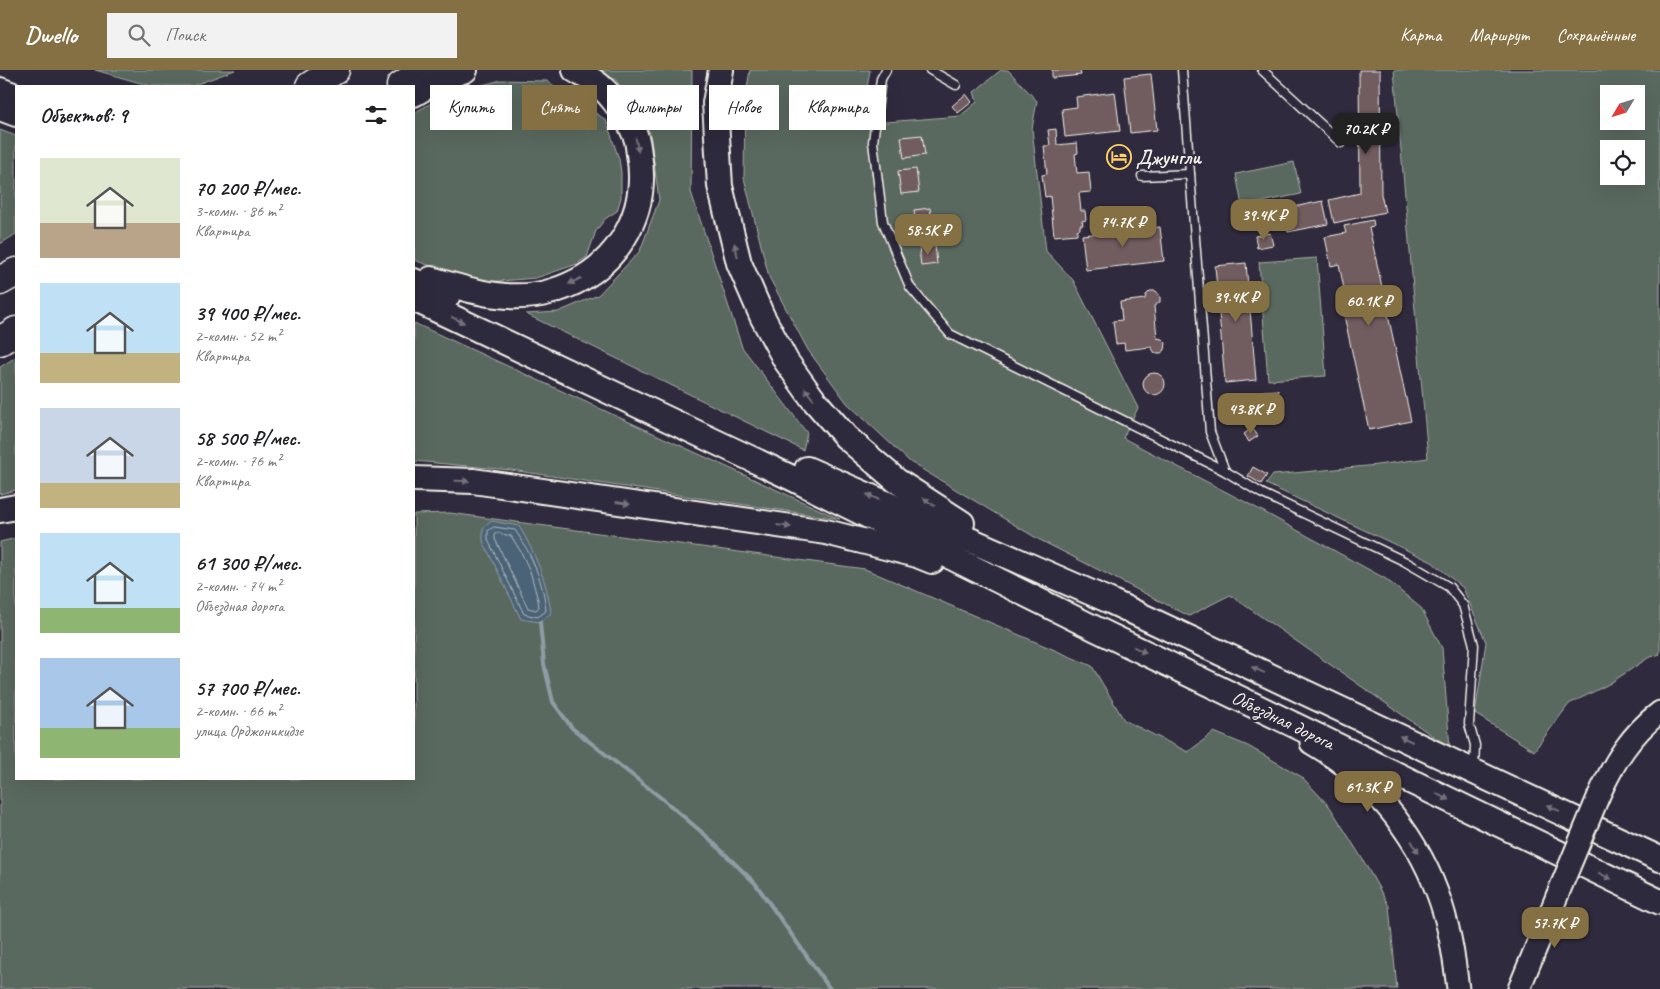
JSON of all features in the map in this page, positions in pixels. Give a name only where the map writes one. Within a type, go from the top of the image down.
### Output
[{"type":"highway","points":[[312,85],[335,70]]},
{"type":"highway","points":[[402,85],[425,70]]},
{"type":"highway","points":[[0,281],[15,273]]},
{"type":"highway","points":[[0,341],[15,332]]},
{"type":"main road","points":[[415,93],[438,80],[465,70]]},
{"type":"main road","points":[[415,274],[481,294],[520,297],[552,291],[580,280],[606,260],[626,237],[638,207],[642,172],[636,135],[620,110],[600,86],[575,70]]},
{"type":"main road","points":[[721,70],[715,104],[720,186],[739,263],[762,316],[786,361],[813,399],[846,437],[897,481],[953,519],[1110,601]]},
{"type":"main road","points":[[0,90],[15,96]]},
{"type":"main road","points":[[0,108],[15,114]]},
{"type":"main road","points":[[0,268],[15,260]]},
{"type":"main road","points":[[415,281],[800,466],[1110,601]]},
{"type":"main road","points":[[415,299],[794,479],[1096,629]]},
{"type":"main road","points":[[415,479],[473,481],[826,532],[917,555],[1096,629]]},
{"type":"main road","points":[[0,510],[15,507]]},
{"type":"main road","name":"Объездная дорога","points":[[1110,601],[1660,859]]},
{"type":"main road","name":"Объездная дорога","points":[[1096,629],[1660,902]]},
{"type":"main road","points":[[1216,687],[1330,754],[1362,780],[1388,808],[1416,848],[1438,892],[1452,943],[1458,989]]},
{"type":"main road","points":[[1519,989],[1610,770],[1629,740],[1660,712]]},
{"type":"lane","points":[[886,70],[880,80],[873,142],[882,222],[910,287],[950,334],[1225,471],[1260,493],[1404,561],[1449,587],[1463,605],[1474,645],[1469,724],[1475,745],[1474,771]]},
{"type":"lane","points":[[930,70],[956,86]]},
{"type":"lane","points":[[1182,70],[1197,243],[1210,432],[1225,471]]},
{"type":"lane","points":[[1262,70],[1341,143]]},
{"type":"lane","points":[[1142,176],[1190,174]]},
{"type":"green space","points":[[95,70],[235,70],[195,85],[148,85]]},
{"type":"green space","points":[[598,70],[692,70],[692,85],[619,85],[616,80]]},
{"type":"green space","points":[[750,70],[870,70],[868,85],[789,85],[789,130],[886,130],[886,122],[960,116],[977,102],[974,92],[1001,70],[1008,70],[1037,101],[1032,129],[1046,251],[1073,280],[1138,408],[1123,438],[1386,579],[1421,608],[1442,648],[1450,748],[1230,595],[1189,616],[1038,539],[910,462],[847,403],[808,350],[769,277],[744,178],[745,130],[779,130],[779,85],[748,85]]},
{"type":"green space","points":[[1394,70],[1660,70],[1660,654],[1648,658],[1609,684],[1569,704],[1534,751],[1475,714],[1486,642],[1463,588],[1432,562],[1266,484],[1273,475],[1428,458]]},
{"type":"green space","points":[[501,80],[547,81],[553,85],[522,85],[522,130],[597,130],[597,114],[606,120],[607,130],[609,130],[619,159],[621,172],[621,198],[617,211],[605,219],[596,231],[587,257],[577,264],[536,278],[477,283],[415,260],[415,112],[430,104],[430,130],[512,130],[512,85],[482,85]]},
{"type":"green space","points":[[0,130],[15,136],[15,235],[0,244]]},
{"type":"green space","points":[[648,130],[692,130],[691,192],[742,347],[807,433],[803,450],[526,314],[558,312],[598,295],[640,251],[659,200]]},
{"type":"green space","points":[[1294,162],[1301,194],[1242,206],[1236,174]]},
{"type":"green space","points":[[1317,258],[1326,376],[1268,380],[1259,262]]},
{"type":"green space","points":[[415,323],[840,519],[511,470],[415,461]]},
{"type":"green space","points":[[15,358],[15,490],[0,494],[0,367]]},
{"type":"green space","points":[[450,513],[865,569],[1092,666],[1124,720],[1188,752],[1214,732],[1248,746],[1302,777],[1330,807],[1389,906],[1397,989],[0,989],[0,542],[15,538],[15,780],[415,780],[415,514]]},
{"type":"water","points":[[492,521],[519,526],[530,546],[540,568],[551,613],[540,622],[521,619],[483,541],[483,528]]},
{"type":"building","points":[[1052,70],[1080,70],[1081,75],[1052,78]]},
{"type":"building","points":[[1359,70],[1380,70],[1381,194],[1385,212],[1334,223],[1329,200],[1360,193]]},
{"type":"building","points":[[1151,74],[1157,130],[1130,133],[1124,77]]},
{"type":"building","points":[[1115,92],[1120,131],[1065,137],[1062,109],[1077,107],[1076,97]]},
{"type":"building","points":[[966,94],[972,102],[958,113],[952,106]]},
{"type":"building","points":[[1056,129],[1057,145],[1077,143],[1078,153],[1075,154],[1077,173],[1089,172],[1091,192],[1079,193],[1081,211],[1085,211],[1086,220],[1082,221],[1083,225],[1080,225],[1077,234],[1054,236],[1050,196],[1045,197],[1042,175],[1047,174],[1044,146],[1050,146],[1048,130]]},
{"type":"building","points":[[922,135],[925,155],[904,158],[901,137]]},
{"type":"building","points":[[916,169],[919,192],[901,194],[898,171]]},
{"type":"building","points":[[1323,201],[1328,224],[1288,232],[1286,223],[1257,229],[1254,215]]},
{"type":"building","points":[[930,208],[932,227],[916,229],[914,210]]},
{"type":"building","points":[[1373,220],[1374,226],[1369,227],[1411,421],[1369,430],[1344,315],[1349,313],[1339,264],[1331,266],[1325,237],[1346,233],[1344,226]]},
{"type":"building","points":[[1160,227],[1164,261],[1086,270],[1082,235]]},
{"type":"building","points":[[1270,233],[1273,245],[1257,248],[1255,236]]},
{"type":"building","points":[[935,246],[937,264],[921,266],[919,247]]},
{"type":"building","points":[[1246,263],[1256,380],[1225,383],[1215,266]]},
{"type":"building","points":[[1150,291],[1156,291],[1160,296],[1160,302],[1154,306],[1157,338],[1162,339],[1166,343],[1165,350],[1161,353],[1155,353],[1151,347],[1125,350],[1124,343],[1116,344],[1113,321],[1122,320],[1120,302],[1145,299]]},
{"type":"building","points":[[1154,373],[1162,376],[1165,384],[1162,392],[1154,395],[1146,392],[1143,384],[1146,376]]},
{"type":"building","points":[[1278,390],[1280,405],[1264,407],[1263,391]]},
{"type":"building","points":[[1252,428],[1258,436],[1249,442],[1244,434]]},
{"type":"building","points":[[1253,467],[1267,475],[1261,484],[1248,476]]},
{"type":"waterway","points":[[540,622],[544,664],[553,702],[572,728],[704,834],[755,883],[830,989]]},
{"type":"place","name":"Джунгли","points":[[1119,157]]}]
